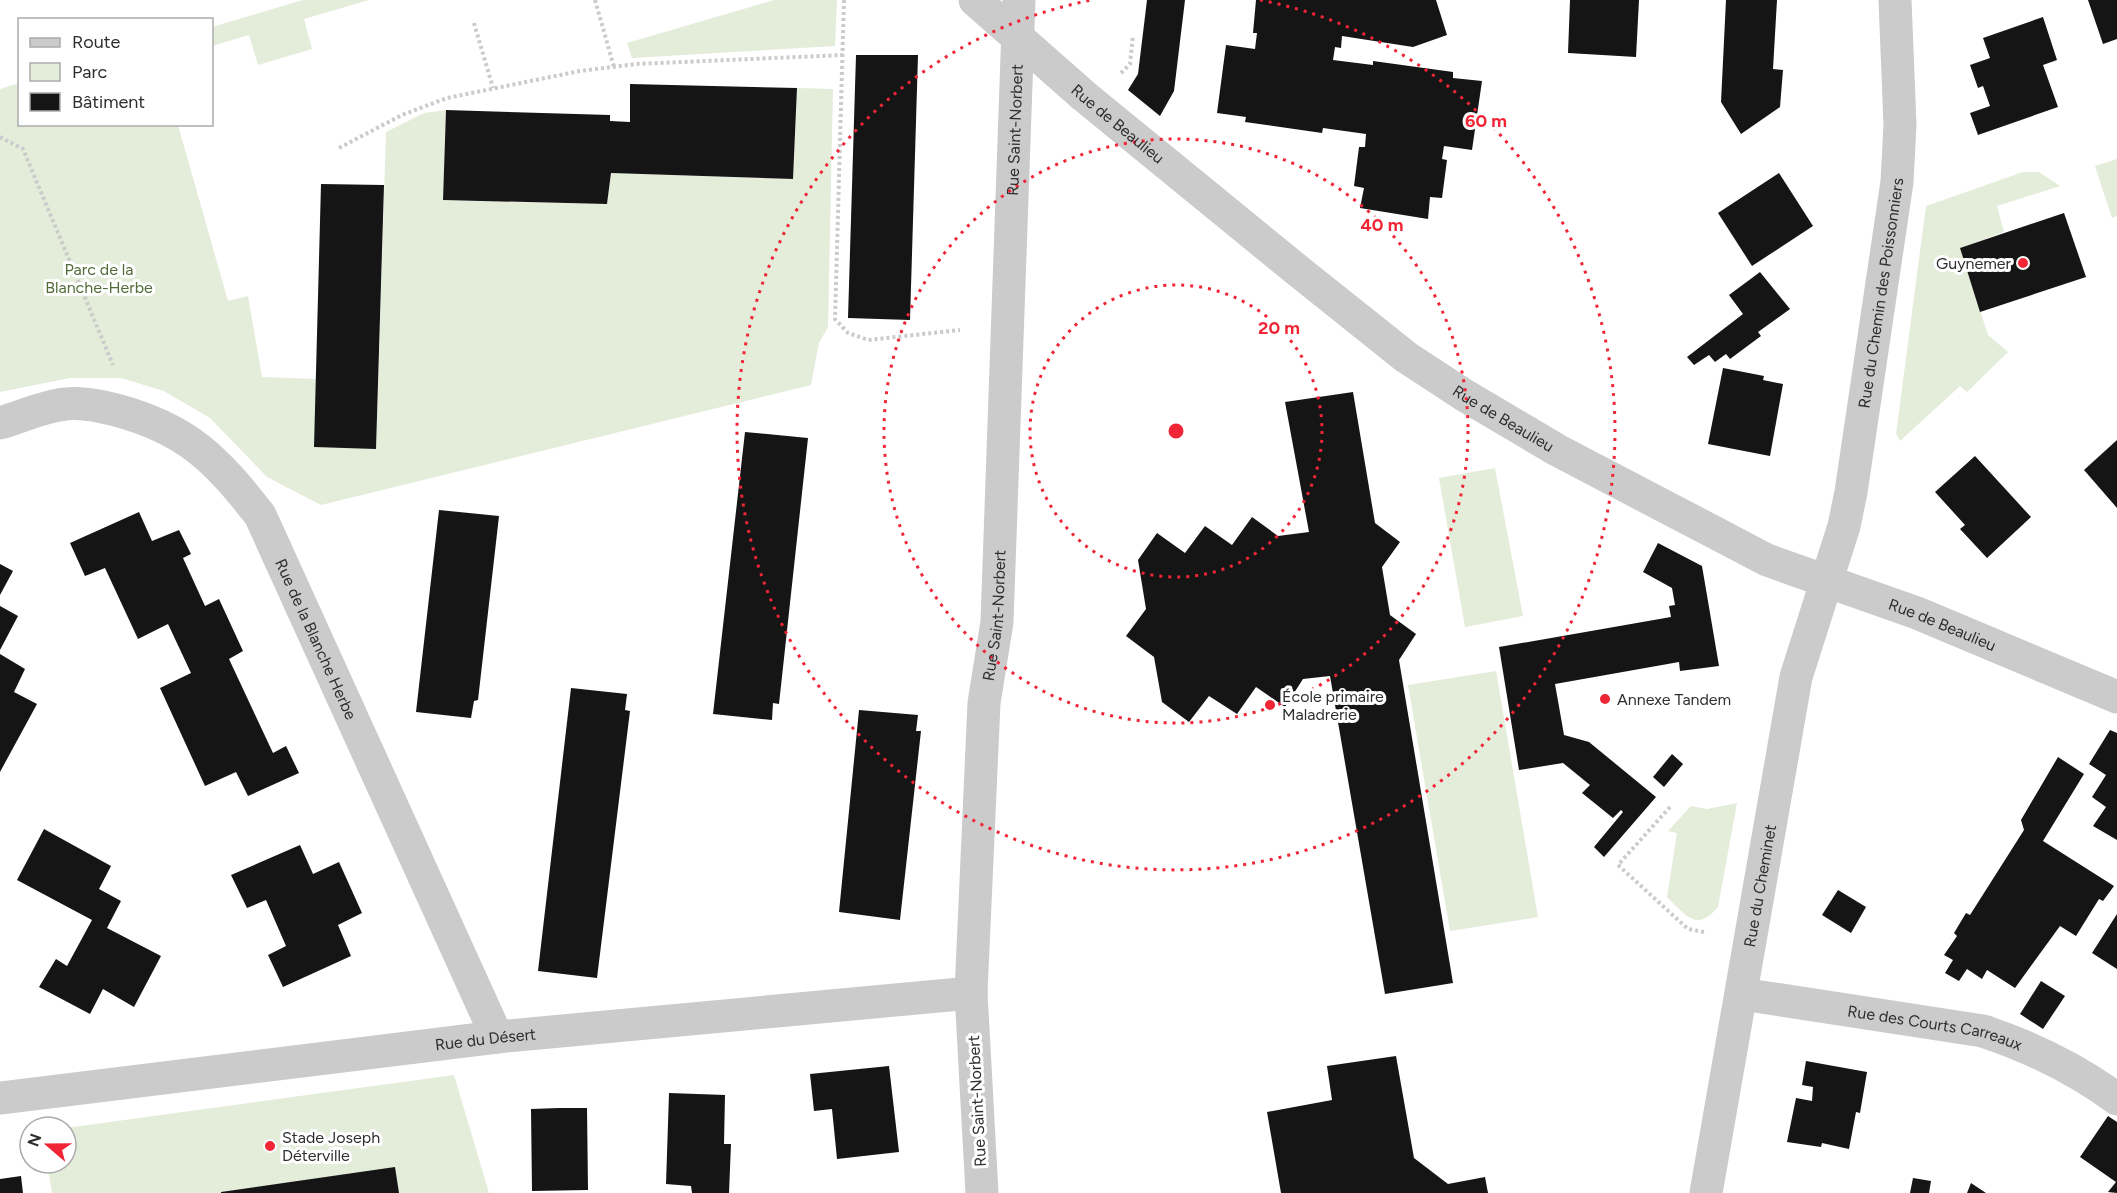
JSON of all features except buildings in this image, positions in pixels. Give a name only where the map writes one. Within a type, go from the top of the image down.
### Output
[{"type":"street","name":"Rue de Beaulieu","points":[[975,0],[1102,112],[1425,370],[1557,450],[1767,560],[1917,613],[2117,697]]},
{"type":"street","name":"Rue Saint-Norbert","points":[[982,1193],[971,993],[984,703],[997,622],[1019,0]]},
{"type":"street","name":"Rue du Chemin des Poissonniers","points":[[1826,581],[1844,526],[1851,492],[1897,182],[1900,125],[1895,0]]},
{"type":"street","name":"Rue de la Blanche Herbe","points":[[0,423],[67,404],[102,407],[171,429],[202,450],[233,481],[260,515],[497,1037]]},
{"type":"street","name":"Rue du Cheminet","points":[[1706,1193],[1796,677],[1826,581]]},
{"type":"street","name":"Rue du Désert","points":[[1,1094],[497,1037],[971,993]]},
{"type":"street","name":"Rue des Courts Carreaux","points":[[1742,994],[1983,1031],[2016,1042],[2071,1069],[2117,1099]]},
{"type":"path","points":[[595,0],[614,67]]},
{"type":"path","points":[[844,0],[835,319],[848,333],[868,340],[960,330]]},
{"type":"path","points":[[474,23],[493,88]]},
{"type":"path","points":[[1116,78],[1130,64],[1133,35]]},
{"type":"path","points":[[339,148],[402,115],[447,98],[493,88],[614,67],[843,55]]},
{"type":"path","points":[[0,137],[23,149],[116,372]]},
{"type":"path","points":[[1670,807],[1618,865],[1688,929],[1704,932]]},
{"type":"green space","points":[[303,0],[369,0],[304,19],[312,49],[258,65],[249,35],[213,46],[213,27]]},
{"type":"green space","points":[[774,0],[837,0],[835,46],[632,58],[627,43]]},
{"type":"green space","name":"Parc de la Blanche-Herbe","points":[[18,83],[18,126],[178,126],[228,301],[248,296],[262,377],[316,379],[376,449],[386,132],[424,113],[446,110],[443,200],[607,204],[611,173],[793,179],[797,88],[833,89],[828,327],[819,343],[811,385],[321,505],[267,477],[210,418],[164,391],[121,378],[70,378],[0,392],[0,89]]},
{"type":"green space","points":[[2117,159],[2117,216],[2112,218],[2095,166]]},
{"type":"green space","points":[[2023,172],[2039,172],[2060,186],[1997,206],[2004,232],[1960,248],[1988,335],[2008,352],[1967,392],[1960,386],[1900,441],[1896,434],[1926,206]]},
{"type":"green space","points":[[1495,468],[1523,616],[1465,627],[1439,478]]},
{"type":"green space","points":[[1496,671],[1538,917],[1450,931],[1408,685]]},
{"type":"green space","points":[[1737,803],[1718,907],[1703,919],[1691,918],[1667,897],[1677,833],[1668,831],[1691,806],[1707,809]]},
{"type":"green space","name":"Stade Joseph Déterville","points":[[454,1075],[489,1193],[52,1193],[49,1175],[78,1175],[78,1126]]},
{"type":"place","name":"Guynemer","points":[[2023,263]]},
{"type":"place","name":"Annexe Tandem","points":[[1605,699]]},
{"type":"place","name":"École primaire Maladrerie","points":[[1270,705]]},
{"type":"place","name":"Stade Joseph Déterville","points":[[270,1146]]}]
